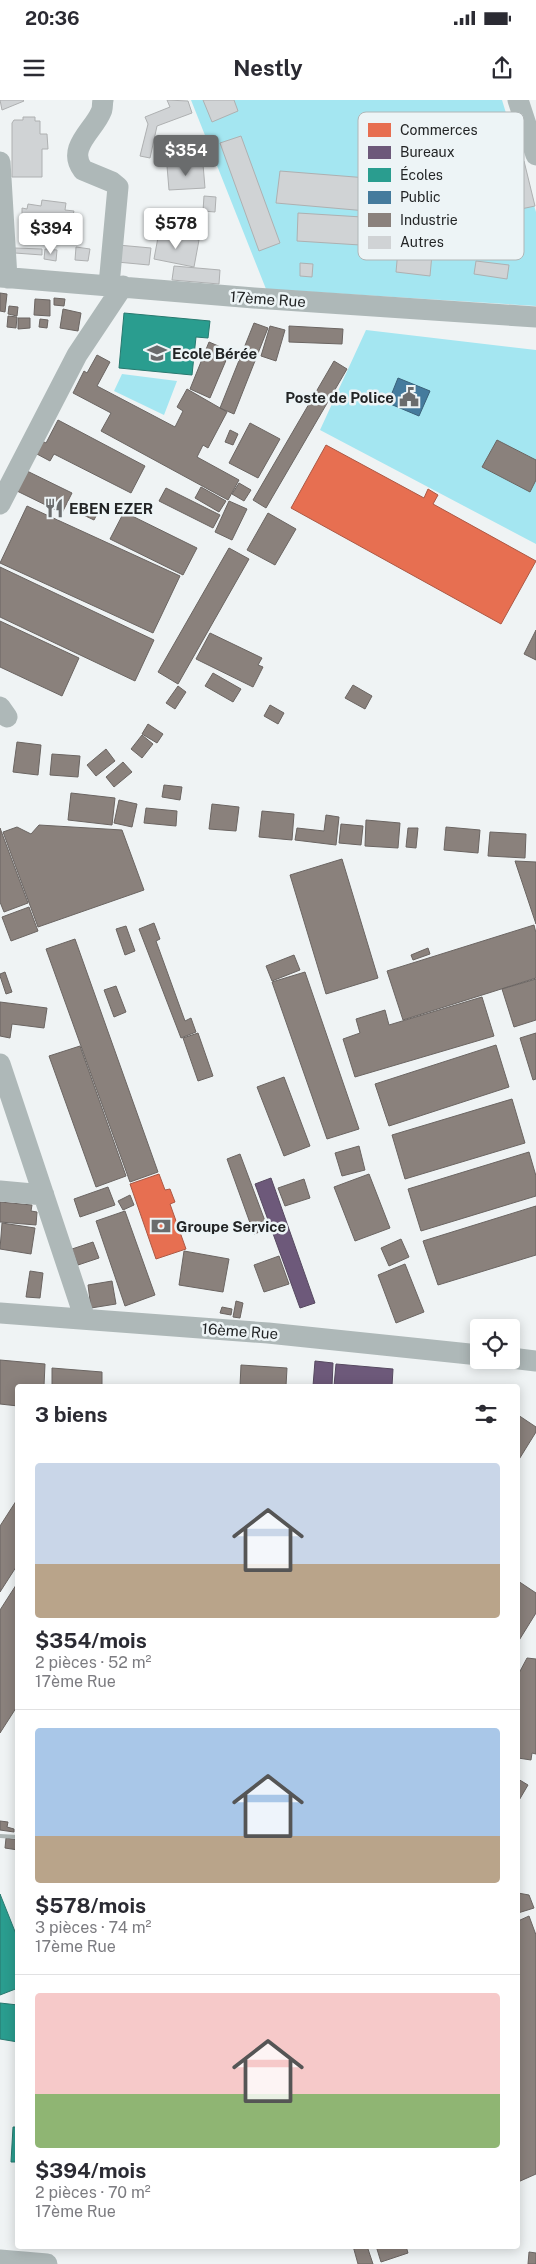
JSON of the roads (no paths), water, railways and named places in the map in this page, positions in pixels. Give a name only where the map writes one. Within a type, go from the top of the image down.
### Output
[{"type":"street","points":[[0,504],[73,363],[116,286],[118,188],[112,182],[83,170],[80,166],[78,150],[102,112],[103,100]]},
{"type":"street","points":[[518,100],[522,112]]},
{"type":"street","points":[[524,118],[536,155]]},
{"type":"street","points":[[0,162],[3,278]]},
{"type":"street","name":"17ème Rue","points":[[3,278],[254,298],[536,317]]},
{"type":"street","points":[[0,1064],[6,1101],[44,1195],[85,1319]]},
{"type":"street","points":[[0,1191],[44,1195]]},
{"type":"street","name":"16ème Rue","points":[[0,1313],[268,1333],[470,1354]]},
{"type":"street","points":[[520,1359],[536,1360]]},
{"type":"street","points":[[0,2260],[47,2264]]},
{"type":"railway","points":[[0,1836],[15,1837]]},
{"type":"place","name":"Ecole Bérée","points":[[157,353]]},
{"type":"place","name":"Poste de Police","points":[[409,397]]},
{"type":"place","name":"EBEN EZER","points":[[54,508]]},
{"type":"place","name":"Groupe Service","points":[[161,1226]]}]
